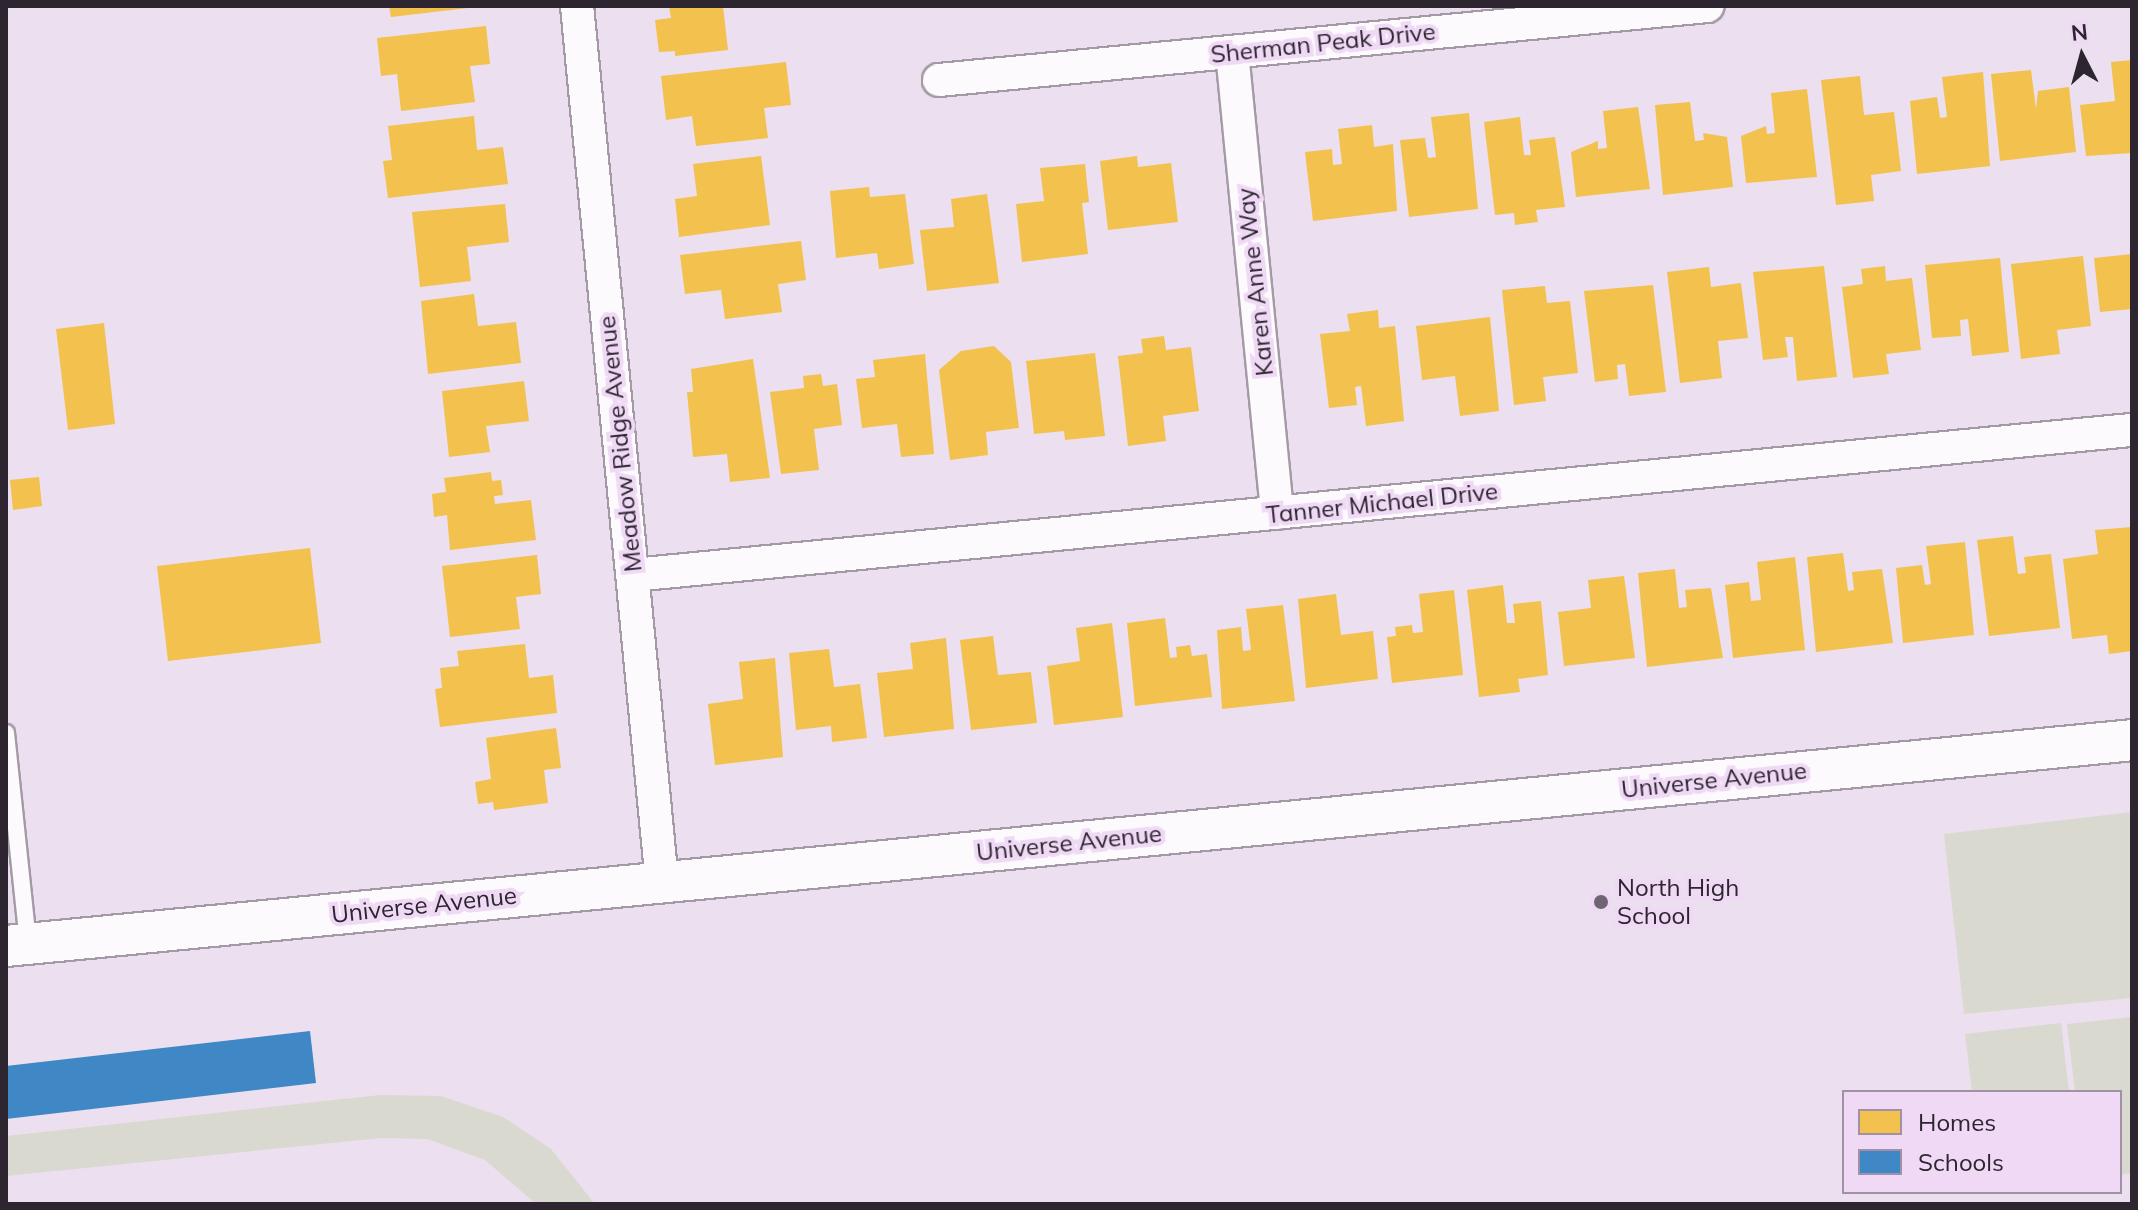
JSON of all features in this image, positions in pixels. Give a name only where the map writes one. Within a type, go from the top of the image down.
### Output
[{"type":"street","name":"Meadow Ridge Avenue","points":[[577,6],[662,882]]},
{"type":"street","name":"Sherman Peak Drive","points":[[939,80],[1707,6]]},
{"type":"street","name":"Karen Anne Way","points":[[1232,52],[1277,513]]},
{"type":"street","name":"Tanner Michael Drive","points":[[633,575],[2132,430]]},
{"type":"street","name":"Universe Avenue","points":[[17,944],[2132,740]]},
{"type":"lane","points":[[6,733],[17,944]]},
{"type":"shaded area","points":[[2132,812],[2132,998],[1964,1014],[1944,834]]},
{"type":"shaded area","points":[[2132,1017],[2132,1173],[2122,1175],[2122,1090],[2075,1090],[2067,1024]]},
{"type":"shaded area","points":[[2061,1023],[2069,1090],[1972,1090],[1965,1034]]},
{"type":"shaded area","points":[[380,1095],[441,1096],[503,1117],[551,1149],[595,1204],[536,1204],[485,1160],[427,1139],[381,1138],[6,1176],[6,1136]]},
{"type":"building: Homes","points":[[389,6],[468,6],[468,8],[391,17]]},
{"type":"building: Homes","points":[[669,6],[723,6],[728,50],[675,56],[675,51],[659,52],[655,20],[671,18]]},
{"type":"building: Homes","points":[[486,26],[490,64],[470,66],[475,102],[401,111],[397,74],[381,76],[377,38]]},
{"type":"building: Homes","points":[[2132,60],[2132,153],[2086,156],[2080,105],[2115,101],[2111,62]]},
{"type":"building: Homes","points":[[786,62],[791,105],[764,108],[768,138],[696,146],[692,116],[666,120],[661,76]]},
{"type":"building: Homes","points":[[2031,70],[2036,109],[2038,91],[2069,87],[2076,152],[2000,161],[1991,74]]},
{"type":"building: Homes","points":[[1983,72],[1990,166],[1917,174],[1910,101],[1937,97],[1940,118],[1947,117],[1942,77]]},
{"type":"building: Homes","points":[[1860,76],[1864,115],[1894,112],[1901,171],[1871,175],[1874,201],[1836,205],[1821,80]]},
{"type":"building: Homes","points":[[1807,89],[1817,177],[1746,183],[1741,136],[1766,126],[1767,134],[1775,133],[1771,93]]},
{"type":"building: Homes","points":[[1690,102],[1695,141],[1704,140],[1703,133],[1727,137],[1733,187],[1663,195],[1655,105]]},
{"type":"building: Homes","points":[[1638,107],[1650,189],[1576,197],[1571,152],[1598,141],[1598,149],[1607,148],[1603,111]]},
{"type":"building: Homes","points":[[1469,113],[1478,209],[1409,217],[1400,140],[1425,138],[1428,158],[1436,157],[1431,117]]},
{"type":"building: Homes","points":[[474,116],[477,150],[503,147],[508,184],[388,198],[383,161],[392,160],[388,126]]},
{"type":"building: Homes","points":[[1520,117],[1524,155],[1531,155],[1529,140],[1555,137],[1565,207],[1536,210],[1538,222],[1515,225],[1514,213],[1495,215],[1484,122]]},
{"type":"building: Homes","points":[[1372,125],[1374,147],[1393,144],[1397,211],[1313,221],[1305,152],[1332,149],[1333,165],[1342,164],[1338,129]]},
{"type":"building: Homes","points":[[761,156],[770,225],[679,237],[675,199],[697,196],[693,164]]},
{"type":"building: Homes","points":[[1137,156],[1138,167],[1171,163],[1178,222],[1108,230],[1100,161]]},
{"type":"building: Homes","points":[[1085,164],[1089,202],[1082,203],[1088,254],[1022,262],[1016,204],[1044,201],[1040,168]]},
{"type":"building: Homes","points":[[869,187],[870,197],[905,194],[914,264],[879,269],[877,253],[836,258],[830,191]]},
{"type":"building: Homes","points":[[987,194],[999,283],[927,291],[920,230],[954,227],[951,199]]},
{"type":"building: Homes","points":[[505,204],[509,242],[467,247],[471,281],[420,287],[412,212]]},
{"type":"building: Homes","points":[[801,241],[806,280],[778,284],[782,312],[725,319],[721,290],[685,294],[680,255]]},
{"type":"building: Homes","points":[[2132,254],[2132,309],[2100,312],[2094,258]]},
{"type":"building: Homes","points":[[2083,256],[2091,326],[2057,330],[2060,354],[2021,359],[2011,264]]},
{"type":"building: Homes","points":[[2000,258],[2009,352],[1972,356],[1968,319],[1960,320],[1961,336],[1932,338],[1925,265]]},
{"type":"building: Homes","points":[[1824,266],[1837,377],[1797,381],[1793,337],[1785,337],[1788,357],[1763,360],[1753,272]]},
{"type":"building: Homes","points":[[1885,266],[1886,281],[1912,278],[1921,350],[1886,354],[1889,374],[1853,378],[1842,287],[1863,284],[1861,269]]},
{"type":"building: Homes","points":[[1709,267],[1711,287],[1741,283],[1748,338],[1718,341],[1722,378],[1680,383],[1667,272]]},
{"type":"building: Homes","points":[[1653,285],[1666,392],[1629,396],[1625,364],[1617,365],[1618,379],[1595,382],[1584,291]]},
{"type":"building: Homes","points":[[1545,286],[1547,303],[1570,301],[1578,373],[1543,377],[1546,401],[1514,405],[1502,290]]},
{"type":"building: Homes","points":[[474,294],[478,326],[516,322],[521,363],[428,374],[421,301]]},
{"type":"building: Homes","points":[[1378,310],[1379,328],[1395,326],[1404,421],[1366,426],[1361,386],[1355,387],[1357,405],[1329,408],[1320,334],[1350,331],[1347,314]]},
{"type":"building: Homes","points":[[1490,317],[1499,411],[1460,416],[1455,376],[1422,380],[1416,326]]},
{"type":"building: Homes","points":[[104,323],[115,424],[68,430],[56,329]]},
{"type":"building: Homes","points":[[1164,336],[1166,350],[1191,347],[1199,411],[1163,416],[1166,441],[1128,446],[1118,356],[1143,353],[1141,339]]},
{"type":"building: Homes","points":[[994,346],[1011,362],[1019,428],[986,432],[988,455],[950,460],[939,370],[961,351]]},
{"type":"building: Homes","points":[[1095,353],[1105,436],[1065,440],[1064,431],[1034,434],[1026,361]]},
{"type":"building: Homes","points":[[925,354],[934,454],[901,457],[897,424],[862,428],[856,379],[875,377],[873,360]]},
{"type":"building: Homes","points":[[753,359],[770,478],[730,482],[727,454],[693,457],[687,392],[693,392],[691,369]]},
{"type":"building: Homes","points":[[821,374],[823,386],[837,384],[842,425],[814,429],[819,470],[781,474],[770,392],[804,388],[803,376]]},
{"type":"building: Homes","points":[[524,381],[529,421],[486,426],[490,452],[449,457],[442,391]]},
{"type":"building: Homes","points":[[491,472],[492,481],[501,480],[503,495],[494,496],[495,504],[531,500],[536,540],[450,550],[447,515],[434,517],[432,494],[446,492],[444,478]]},
{"type":"building: Homes","points":[[39,477],[42,506],[13,510],[10,480]]},
{"type":"building: Homes","points":[[2132,527],[2132,651],[2109,654],[2107,635],[2072,639],[2063,559],[2098,554],[2095,530]]},
{"type":"building: Homes","points":[[2013,536],[2018,574],[2026,573],[2024,557],[2051,554],[2060,628],[1989,636],[1977,540]]},
{"type":"building: Homes","points":[[1965,542],[1974,635],[1903,643],[1896,568],[1922,565],[1925,585],[1931,584],[1926,546]]},
{"type":"building: Homes","points":[[310,548],[321,643],[168,661],[157,566]]},
{"type":"building: Homes","points":[[1843,553],[1848,591],[1854,590],[1852,572],[1882,569],[1893,643],[1816,652],[1807,557]]},
{"type":"building: Homes","points":[[537,555],[541,594],[516,597],[520,629],[450,637],[442,566]]},
{"type":"building: Homes","points":[[1795,557],[1805,650],[1733,658],[1725,585],[1749,582],[1751,601],[1761,600],[1757,562]]},
{"type":"building: Homes","points":[[1675,569],[1679,608],[1687,607],[1685,590],[1711,588],[1723,658],[1647,667],[1638,573]]},
{"type":"building: Homes","points":[[1624,576],[1635,658],[1564,666],[1558,612],[1591,608],[1588,580]]},
{"type":"building: Homes","points":[[1503,585],[1507,623],[1515,623],[1513,604],[1541,601],[1548,675],[1518,679],[1520,692],[1479,697],[1467,590]]},
{"type":"building: Homes","points":[[1454,590],[1463,675],[1392,683],[1387,637],[1396,636],[1395,627],[1412,625],[1413,633],[1423,632],[1419,594]]},
{"type":"building: Homes","points":[[1336,594],[1341,635],[1373,631],[1378,679],[1306,688],[1298,599]]},
{"type":"building: Homes","points":[[1283,605],[1295,701],[1222,709],[1217,630],[1241,627],[1243,651],[1251,650],[1246,609]]},
{"type":"building: Homes","points":[[1165,618],[1170,658],[1177,657],[1176,647],[1190,645],[1192,656],[1207,654],[1212,697],[1135,706],[1127,623]]},
{"type":"building: Homes","points":[[1112,623],[1123,717],[1054,725],[1047,666],[1080,661],[1076,628]]},
{"type":"building: Homes","points":[[993,636],[998,675],[1031,672],[1037,723],[971,730],[960,640]]},
{"type":"building: Homes","points":[[946,638],[954,729],[884,737],[877,673],[913,669],[910,643]]},
{"type":"building: Homes","points":[[525,644],[529,678],[553,675],[557,713],[440,727],[435,689],[442,688],[440,668],[459,666],[457,651]]},
{"type":"building: Homes","points":[[829,649],[834,687],[860,684],[867,738],[832,742],[831,726],[796,730],[789,653]]},
{"type":"building: Homes","points":[[775,658],[783,757],[715,765],[708,704],[743,699],[739,662]]},
{"type":"building: Homes","points":[[556,728],[561,768],[544,770],[548,803],[494,810],[493,802],[478,804],[475,782],[491,779],[486,738]]},
{"type":"building: Schools","points":[[310,1031],[316,1083],[6,1119],[6,1066]]},
{"type":"place","name":"North High School","points":[[1601,902]]}]
